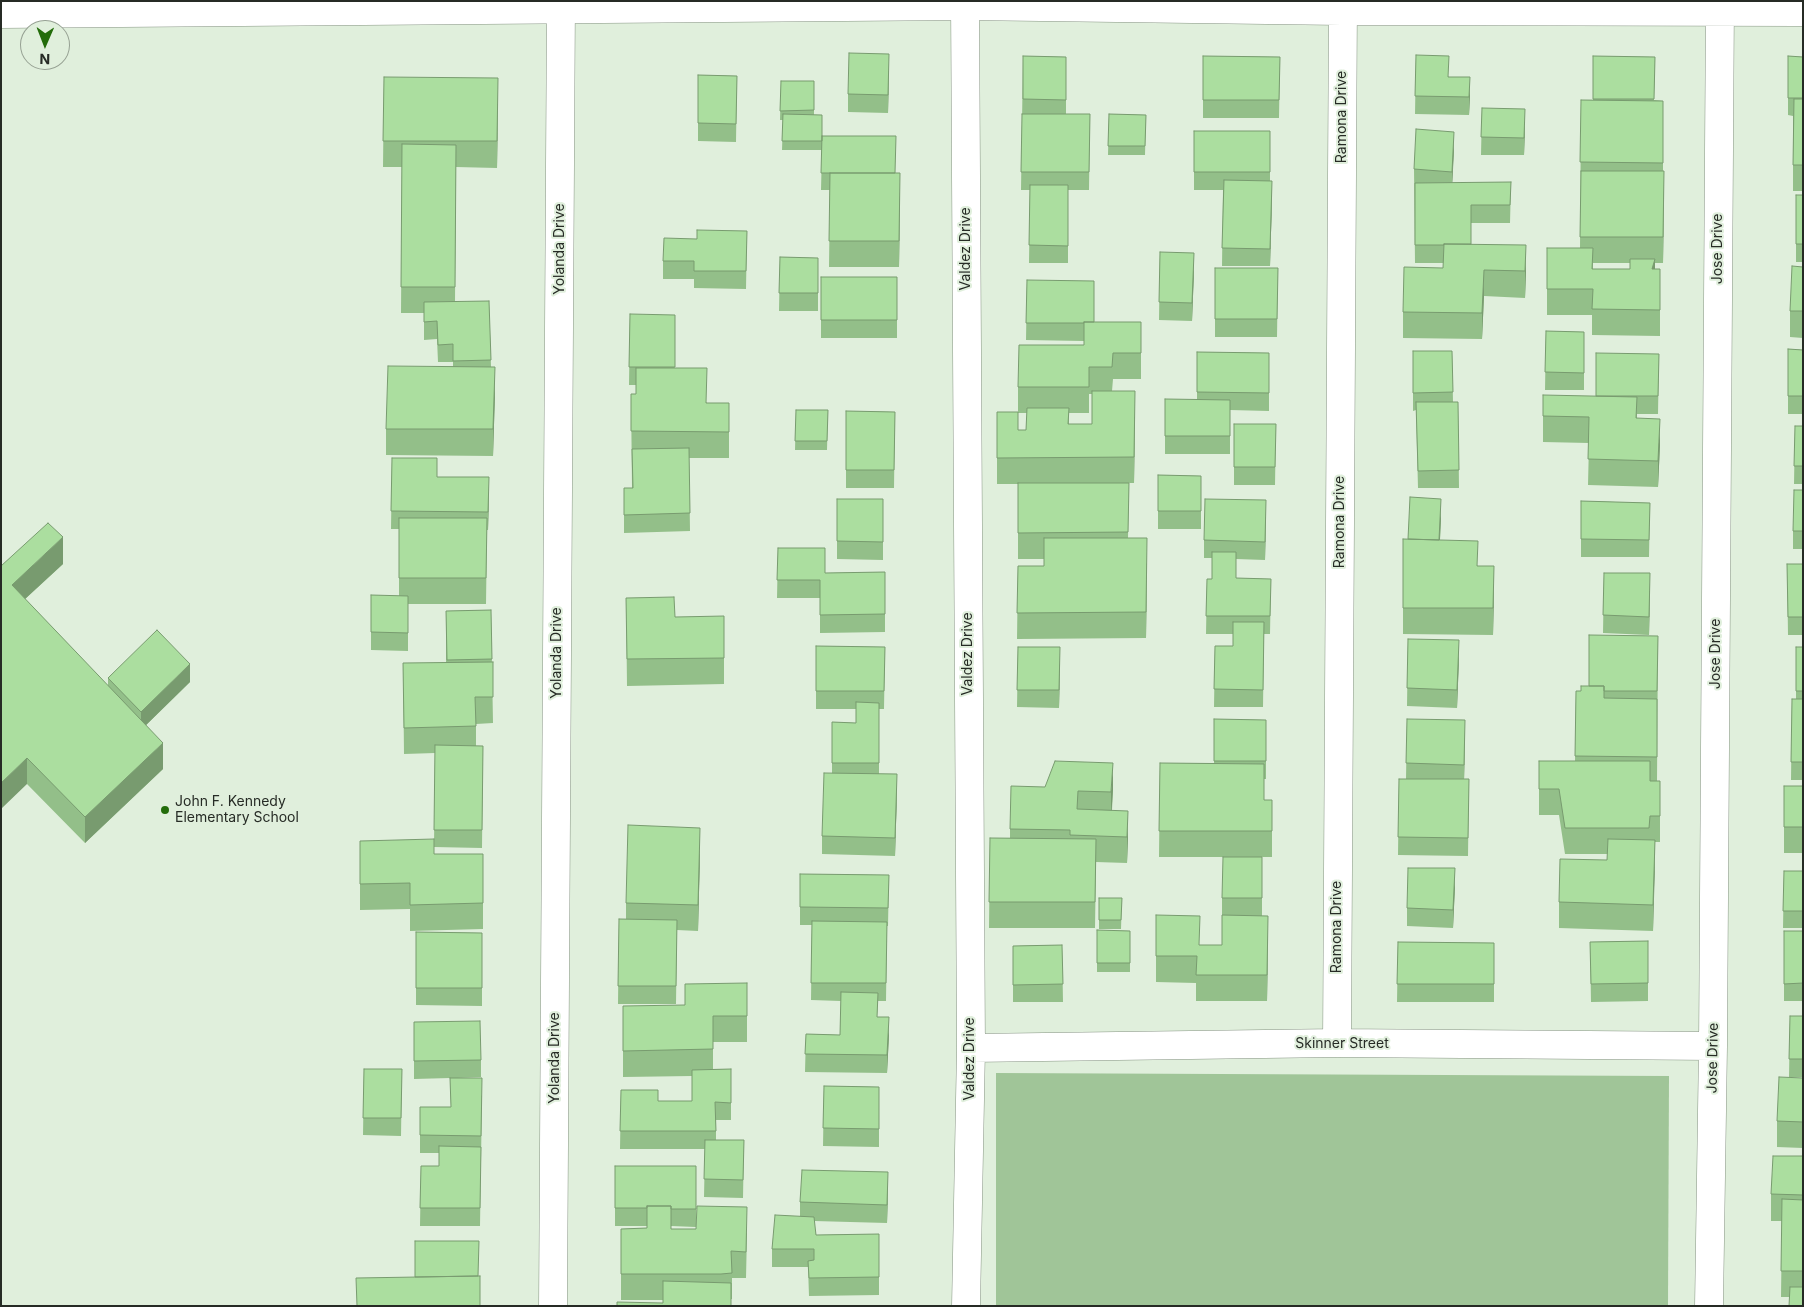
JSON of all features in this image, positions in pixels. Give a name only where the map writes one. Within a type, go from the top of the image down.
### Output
[{"type":"street","points":[[1,14],[173,7],[965,4],[1720,6],[1803,12]]},
{"type":"street","name":"Valdez Drive","points":[[965,4],[971,1048],[966,1306]]},
{"type":"street","name":"Yolanda Drive","points":[[553,1306],[561,6]]},
{"type":"street","name":"Ramona Drive","points":[[1337,1043],[1342,6]]},
{"type":"street","name":"Jose Drive","points":[[1709,1306],[1713,1046],[1720,6]]},
{"type":"street","name":"Skinner Street","points":[[971,1048],[1337,1043],[1713,1046]]},
{"type":"green space","points":[[996,1073],[1669,1076],[1668,1306],[996,1306]]},
{"type":"building","points":[[849,53],[889,54],[888,95],[848,94]]},
{"type":"building","points":[[1416,55],[1449,56],[1448,77],[1470,77],[1469,97],[1415,96]]},
{"type":"building","points":[[1023,56],[1066,57],[1066,100],[1023,99]]},
{"type":"building","points":[[1203,56],[1280,57],[1279,100],[1203,100]]},
{"type":"building","points":[[1593,56],[1655,57],[1654,99],[1593,99]]},
{"type":"building","points":[[1788,56],[1803,57],[1803,98],[1788,98]]},
{"type":"building","points":[[698,75],[737,76],[736,124],[698,123]]},
{"type":"building","points":[[384,77],[498,78],[497,141],[383,141]]},
{"type":"building","points":[[781,81],[814,81],[814,110],[780,111]]},
{"type":"building","points":[[1794,99],[1803,99],[1803,165],[1793,165]]},
{"type":"building","points":[[1581,100],[1663,101],[1663,163],[1580,162]]},
{"type":"building","points":[[1482,108],[1525,109],[1524,138],[1481,137]]},
{"type":"building","points":[[783,114],[822,115],[822,141],[782,141]]},
{"type":"building","points":[[1022,114],[1090,114],[1089,172],[1021,172]]},
{"type":"building","points":[[1109,114],[1146,115],[1145,146],[1108,146]]},
{"type":"building","points":[[1416,129],[1454,132],[1452,172],[1414,169]]},
{"type":"building","points":[[1194,131],[1270,131],[1270,172],[1194,172]]},
{"type":"building","points":[[822,136],[896,136],[895,173],[821,173]]},
{"type":"building","points":[[402,144],[456,145],[455,287],[401,287]]},
{"type":"building","points":[[1581,171],[1664,171],[1663,237],[1580,237]]},
{"type":"building","points":[[830,173],[900,173],[899,241],[829,241]]},
{"type":"building","points":[[1224,180],[1272,181],[1270,249],[1222,248]]},
{"type":"building","points":[[1511,182],[1510,205],[1471,205],[1471,244],[1415,245],[1415,183]]},
{"type":"building","points":[[1030,185],[1068,185],[1068,246],[1029,245]]},
{"type":"building","points":[[1796,195],[1803,195],[1803,244],[1796,244]]},
{"type":"building","points":[[697,230],[747,231],[746,271],[694,271],[694,261],[663,261],[664,238],[697,239]]},
{"type":"building","points":[[1444,244],[1526,245],[1525,271],[1484,270],[1482,313],[1403,312],[1404,267],[1443,268]]},
{"type":"building","points":[[1547,248],[1593,248],[1592,269],[1630,269],[1630,259],[1655,259],[1652,269],[1660,269],[1660,310],[1592,309],[1593,289],[1547,289]]},
{"type":"building","points":[[1160,252],[1194,253],[1192,303],[1159,302]]},
{"type":"building","points":[[780,257],[818,258],[818,293],[779,293]]},
{"type":"building","points":[[1792,266],[1803,267],[1803,311],[1790,311]]},
{"type":"building","points":[[1215,268],[1278,268],[1277,319],[1215,319]]},
{"type":"building","points":[[821,277],[897,277],[897,320],[821,320]]},
{"type":"building","points":[[1027,280],[1094,281],[1094,322],[1026,323]]},
{"type":"building","points":[[489,301],[491,360],[453,361],[453,344],[438,345],[437,321],[424,322],[424,302]]},
{"type":"building","points":[[630,314],[675,315],[675,367],[629,367]]},
{"type":"building","points":[[1084,322],[1141,322],[1141,353],[1113,353],[1112,367],[1089,367],[1089,387],[1018,387],[1019,345],[1084,345]]},
{"type":"building","points":[[1546,331],[1584,332],[1584,373],[1545,372]]},
{"type":"building","points":[[1788,349],[1803,350],[1803,396],[1788,396]]},
{"type":"building","points":[[1413,351],[1452,351],[1453,392],[1413,393]]},
{"type":"building","points":[[1197,352],[1269,353],[1269,393],[1197,392]]},
{"type":"building","points":[[1596,353],[1659,354],[1658,396],[1596,396]]},
{"type":"building","points":[[388,366],[495,367],[493,429],[386,429]]},
{"type":"building","points":[[636,368],[707,368],[706,403],[729,403],[729,432],[631,431],[631,394],[636,394]]},
{"type":"building","points":[[1092,391],[1135,391],[1134,457],[997,458],[997,412],[1018,412],[1018,430],[1026,430],[1027,408],[1069,408],[1068,424],[1092,424]]},
{"type":"building","points":[[1543,395],[1637,397],[1636,418],[1660,419],[1658,461],[1588,459],[1589,417],[1543,416]]},
{"type":"building","points":[[1165,399],[1230,400],[1230,436],[1165,436]]},
{"type":"building","points":[[1416,402],[1458,402],[1459,470],[1418,471]]},
{"type":"building","points":[[796,410],[828,410],[827,441],[795,441]]},
{"type":"building","points":[[846,411],[895,412],[894,470],[846,470]]},
{"type":"building","points":[[1234,424],[1276,424],[1275,467],[1234,467]]},
{"type":"building","points":[[1795,426],[1803,426],[1803,466],[1794,466]]},
{"type":"building","points":[[689,448],[690,513],[624,515],[624,488],[633,488],[632,449]]},
{"type":"building","points":[[392,458],[437,458],[437,477],[489,477],[488,512],[391,511]]},
{"type":"building","points":[[1158,475],[1201,476],[1201,511],[1158,511]]},
{"type":"building","points":[[1018,483],[1129,483],[1128,532],[1018,533]]},
{"type":"building","points":[[1794,490],[1803,490],[1803,531],[1793,531]]},
{"type":"building","points":[[1410,497],[1441,499],[1439,540],[1408,539]]},
{"type":"building","points":[[837,499],[883,499],[883,542],[837,541]]},
{"type":"building","points":[[1205,499],[1266,500],[1265,542],[1204,540]]},
{"type":"building","points":[[1581,501],[1650,503],[1649,540],[1581,539]]},
{"type":"building","points":[[399,518],[487,518],[486,578],[399,578]]},
{"type":"building","points":[[48,523],[63,537],[12,585],[163,743],[85,817],[27,758],[1,783],[1,566]]},
{"type":"building","points":[[1044,538],[1147,538],[1146,612],[1017,613],[1018,566],[1044,566]]},
{"type":"building","points":[[1403,539],[1478,541],[1477,566],[1494,566],[1493,608],[1403,608]]},
{"type":"building","points":[[778,548],[825,548],[825,573],[885,572],[885,614],[820,615],[820,580],[777,580]]},
{"type":"building","points":[[1212,552],[1236,552],[1236,578],[1271,579],[1270,616],[1206,616],[1207,579],[1212,579]]},
{"type":"building","points":[[1787,564],[1803,564],[1803,617],[1788,617]]},
{"type":"building","points":[[1604,573],[1650,573],[1649,617],[1603,615]]},
{"type":"building","points":[[371,595],[408,596],[408,633],[371,632]]},
{"type":"building","points":[[674,597],[675,617],[724,616],[724,658],[627,659],[626,598]]},
{"type":"building","points":[[491,610],[492,659],[447,660],[446,611]]},
{"type":"building","points":[[1233,622],[1264,622],[1263,690],[1214,689],[1215,646],[1233,646]]},
{"type":"building","points":[[157,630],[190,664],[141,712],[108,678]]},
{"type":"building","points":[[1589,635],[1658,636],[1657,691],[1604,691],[1604,686],[1589,686]]},
{"type":"building","points":[[1408,639],[1459,640],[1457,690],[1407,688]]},
{"type":"building","points":[[816,646],[885,647],[884,691],[816,691]]},
{"type":"building","points":[[1018,647],[1060,647],[1059,690],[1017,690]]},
{"type":"building","points":[[1796,647],[1803,647],[1803,691],[1796,691]]},
{"type":"building","points":[[493,662],[493,697],[475,697],[476,726],[404,728],[403,663]]},
{"type":"building","points":[[1581,686],[1604,686],[1604,698],[1657,699],[1657,757],[1575,756],[1576,691],[1581,691]]},
{"type":"building","points":[[1792,699],[1803,699],[1803,762],[1791,762]]},
{"type":"building","points":[[856,702],[879,703],[879,763],[832,763],[832,722],[856,723]]},
{"type":"building","points":[[1214,719],[1266,720],[1266,761],[1214,761]]},
{"type":"building","points":[[1407,719],[1465,720],[1464,765],[1406,763]]},
{"type":"building","points":[[435,745],[483,746],[482,830],[434,830]]},
{"type":"building","points":[[1055,761],[1113,763],[1111,792],[1078,791],[1077,809],[1128,811],[1127,837],[1070,835],[1070,830],[1010,829],[1011,786],[1045,787]]},
{"type":"building","points":[[1539,761],[1650,761],[1650,781],[1660,781],[1660,816],[1650,816],[1649,828],[1565,828],[1559,789],[1539,789]]},
{"type":"building","points":[[1160,763],[1264,764],[1264,800],[1272,800],[1272,831],[1159,831]]},
{"type":"building","points":[[824,773],[897,774],[895,838],[822,836]]},
{"type":"building","points":[[1399,779],[1469,779],[1468,838],[1398,837]]},
{"type":"building","points":[[1784,786],[1803,786],[1803,827],[1784,827]]},
{"type":"building","points":[[628,825],[700,828],[698,905],[626,903]]},
{"type":"building","points":[[990,838],[1096,839],[1095,902],[989,902]]},
{"type":"building","points":[[434,839],[434,854],[483,854],[483,903],[410,905],[410,883],[360,884],[360,841]]},
{"type":"building","points":[[1608,839],[1655,840],[1653,905],[1559,902],[1560,859],[1607,860]]},
{"type":"building","points":[[1223,857],[1262,857],[1262,898],[1222,898]]},
{"type":"building","points":[[1408,868],[1455,868],[1453,910],[1407,908]]},
{"type":"building","points":[[1784,871],[1803,871],[1803,911],[1783,911]]},
{"type":"building","points":[[800,874],[889,875],[888,908],[800,907]]},
{"type":"building","points":[[1099,898],[1122,898],[1121,920],[1099,920]]},
{"type":"building","points":[[1156,915],[1200,916],[1199,945],[1222,945],[1222,915],[1268,916],[1267,975],[1196,975],[1197,956],[1156,956]]},
{"type":"building","points":[[619,919],[677,920],[676,986],[618,986]]},
{"type":"building","points":[[812,921],[887,922],[886,983],[811,983]]},
{"type":"building","points":[[1097,930],[1130,931],[1130,963],[1097,963]]},
{"type":"building","points":[[1784,931],[1803,931],[1803,983],[1784,984]]},
{"type":"building","points":[[416,932],[482,933],[482,988],[416,988]]},
{"type":"building","points":[[1648,941],[1648,983],[1591,984],[1590,942]]},
{"type":"building","points":[[1398,942],[1494,943],[1494,984],[1397,984]]},
{"type":"building","points":[[1062,945],[1063,984],[1013,985],[1013,946]]},
{"type":"building","points":[[747,983],[747,1016],[713,1016],[713,1049],[623,1051],[623,1006],[685,1005],[685,984]]},
{"type":"building","points":[[841,992],[878,993],[877,1017],[889,1017],[887,1055],[805,1054],[806,1034],[840,1035]]},
{"type":"building","points":[[1790,1016],[1803,1016],[1803,1059],[1789,1059]]},
{"type":"building","points":[[480,1021],[481,1060],[414,1061],[414,1022]]},
{"type":"building","points":[[364,1069],[402,1069],[401,1118],[363,1118]]},
{"type":"building","points":[[731,1069],[731,1103],[715,1102],[716,1131],[620,1131],[621,1090],[658,1090],[658,1101],[692,1101],[692,1070]]},
{"type":"building","points":[[1779,1077],[1803,1078],[1803,1122],[1777,1121]]},
{"type":"building","points":[[450,1078],[482,1078],[481,1136],[420,1135],[420,1107],[451,1107]]},
{"type":"building","points":[[824,1086],[879,1087],[879,1129],[823,1128]]},
{"type":"building","points":[[705,1140],[744,1140],[743,1180],[704,1179]]},
{"type":"building","points":[[439,1146],[481,1147],[480,1208],[420,1208],[421,1166],[439,1166]]},
{"type":"building","points":[[1773,1156],[1803,1156],[1803,1195],[1771,1194]]},
{"type":"building","points":[[615,1166],[696,1166],[696,1209],[671,1209],[671,1206],[615,1208]]},
{"type":"building","points":[[802,1170],[888,1172],[887,1205],[800,1202]]},
{"type":"building","points":[[1782,1199],[1803,1200],[1803,1271],[1781,1271]]},
{"type":"building","points":[[647,1206],[671,1206],[671,1229],[696,1229],[697,1206],[747,1207],[746,1252],[731,1251],[732,1273],[621,1274],[621,1229],[647,1228]]},
{"type":"building","points":[[775,1215],[814,1217],[816,1235],[879,1234],[879,1277],[809,1278],[808,1261],[814,1260],[814,1249],[772,1249]]},
{"type":"building","points":[[415,1241],[479,1241],[478,1276],[415,1277]]},
{"type":"building","points":[[480,1276],[480,1306],[357,1306],[356,1278]]},
{"type":"building","points":[[663,1281],[731,1283],[731,1306],[617,1306],[617,1302],[663,1303]]},
{"type":"building","points":[[1790,1287],[1803,1287],[1803,1306],[1789,1306]]},
{"type":"place","name":"John F. Kennedy Elementary School","points":[[165,810]]}]
